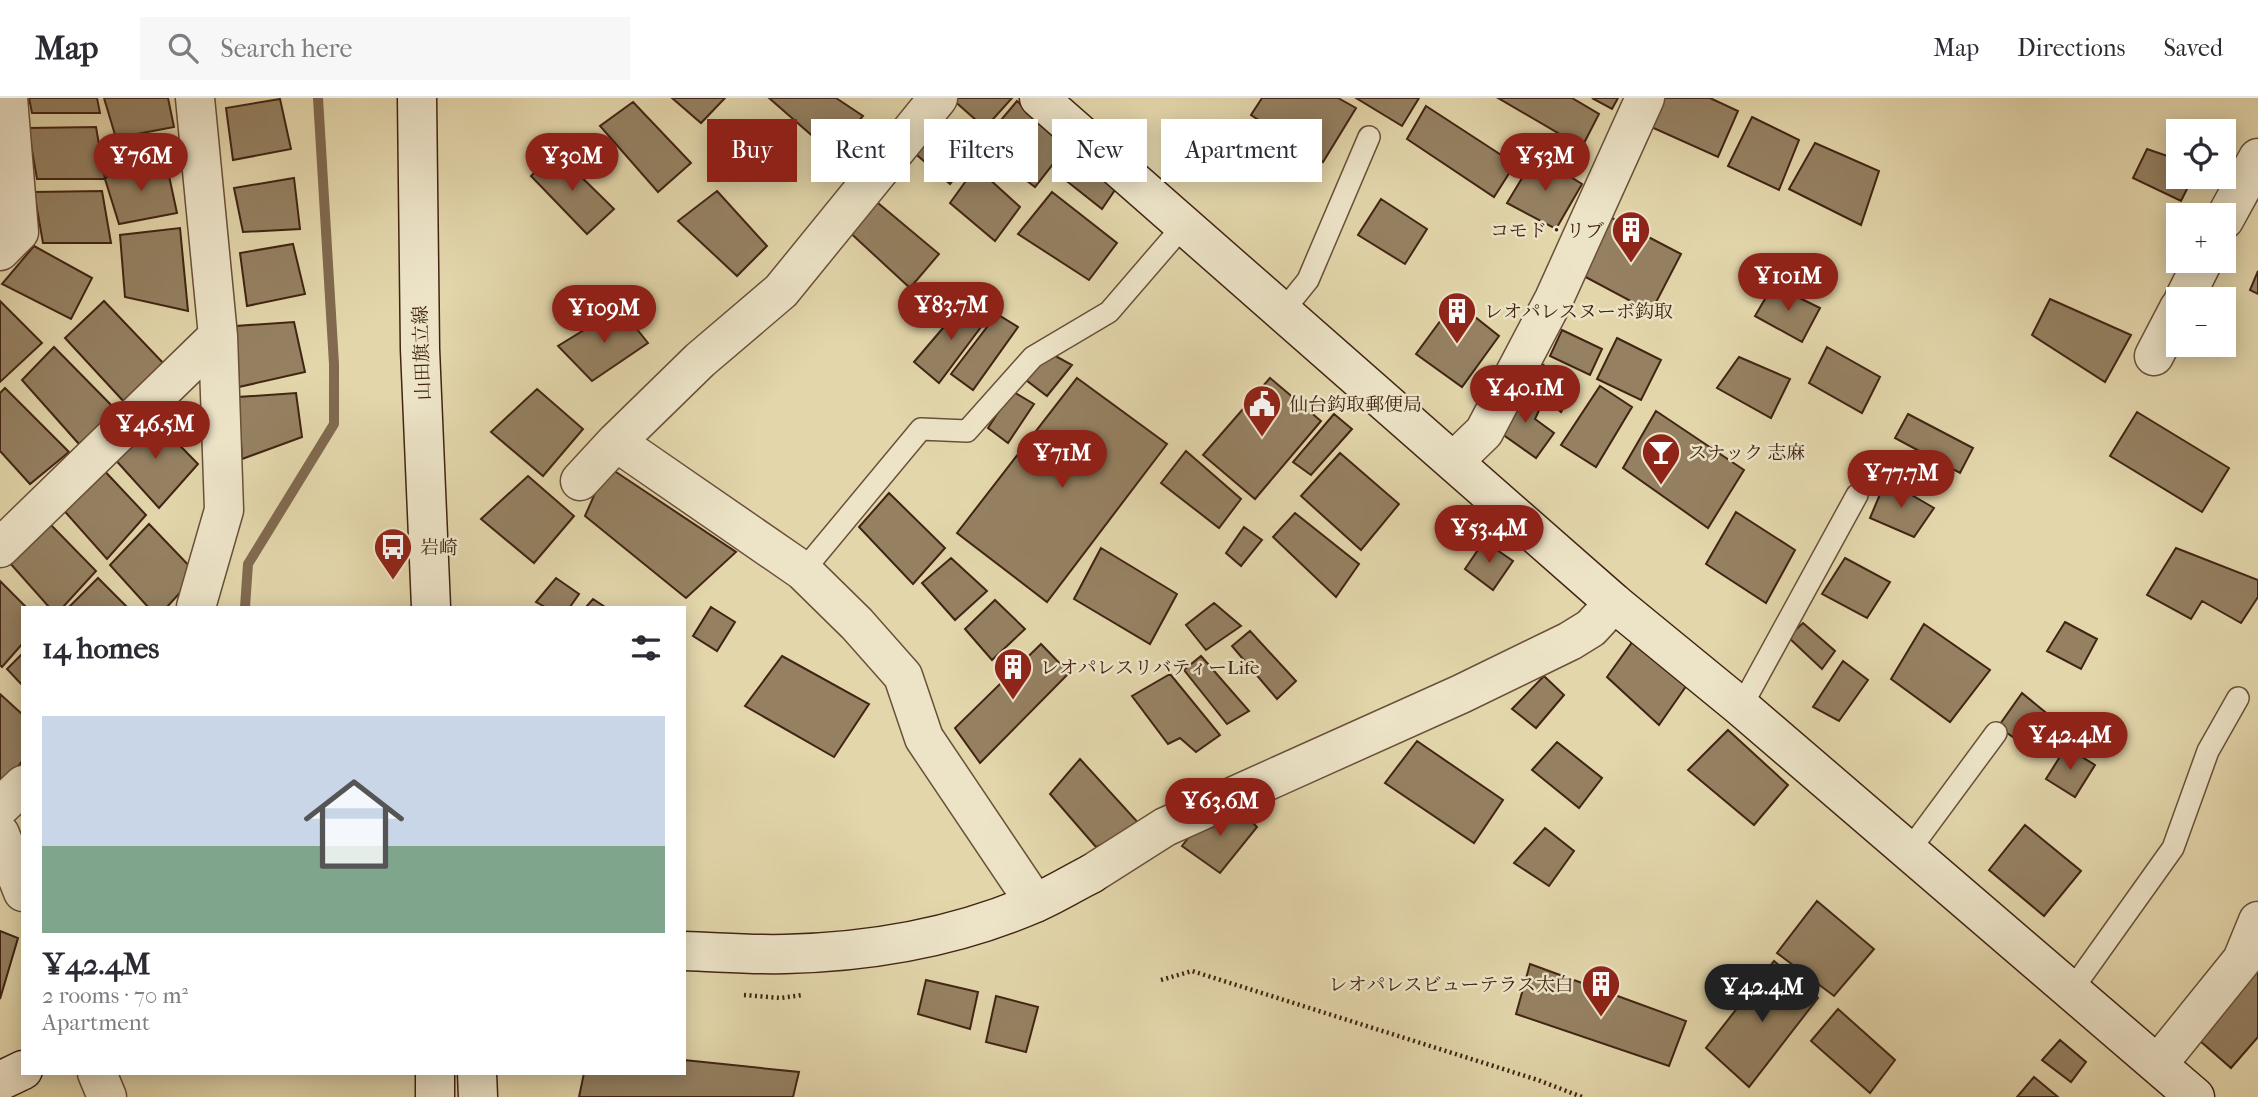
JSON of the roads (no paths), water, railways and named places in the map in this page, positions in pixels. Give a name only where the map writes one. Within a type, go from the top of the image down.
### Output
[{"type":"street","points":[[0,251],[19,232],[8,98]]},
{"type":"street","points":[[195,98],[218,336],[224,510],[196,606]]},
{"type":"street","name":"山田旗立線","points":[[417,98],[420,349],[432,606]]},
{"type":"street","points":[[580,481],[700,360],[781,290],[938,98]]},
{"type":"street","points":[[1039,98],[1614,603],[1741,707],[2195,1097]]},
{"type":"street","points":[[1454,461],[1484,432],[1548,312],[1645,98]]},
{"type":"street","points":[[2233,203],[2258,158]]},
{"type":"street","points":[[2154,356],[2166,333]]},
{"type":"street","points":[[0,548],[218,336]]},
{"type":"street","points":[[616,442],[803,571],[857,624],[903,676],[924,738],[1035,903]]},
{"type":"street","points":[[686,951],[783,954],[834,952],[937,935],[1035,903],[1091,874],[1165,827],[1461,694],[1570,641],[1591,628],[1614,603]]},
{"type":"street","points":[[0,807],[21,787]]},
{"type":"street","points":[[0,834],[21,887]]},
{"type":"street","points":[[2158,1064],[2242,960],[2258,921]]},
{"type":"street","points":[[0,1081],[21,1071]]},
{"type":"street","points":[[98,1075],[107,1097]]},
{"type":"street","points":[[435,1075],[435,1097]]},
{"type":"street","points":[[477,1075],[478,1097]]},
{"type":"lane","points":[[1283,311],[1308,280],[1369,137]]},
{"type":"lane","points":[[803,571],[921,429],[967,431],[1033,357],[1109,312],[1184,225]]},
{"type":"lane","points":[[1741,707],[1857,495]]},
{"type":"lane","points":[[2071,991],[2173,848],[2208,751],[2238,698]]},
{"type":"lane","points":[[1908,852],[1996,733]]},
{"type":"waterway","points":[[245,606],[248,564],[334,424],[334,364],[318,98]]},
{"type":"place","name":"コモド・リブ","points":[[1631,264]]},
{"type":"place","name":"レオパレスヌーボ鈎取","points":[[1457,345]]},
{"type":"place","name":"仙台鈎取郵便局","points":[[1262,438]]},
{"type":"place","name":"スナック 志麻","points":[[1661,486]]},
{"type":"place","name":"岩崎","points":[[393,581]]},
{"type":"place","name":"レオパレスリバティーLife","points":[[1013,701]]},
{"type":"place","name":"レオパレスビューテラス太白","points":[[1601,1018]]}]
